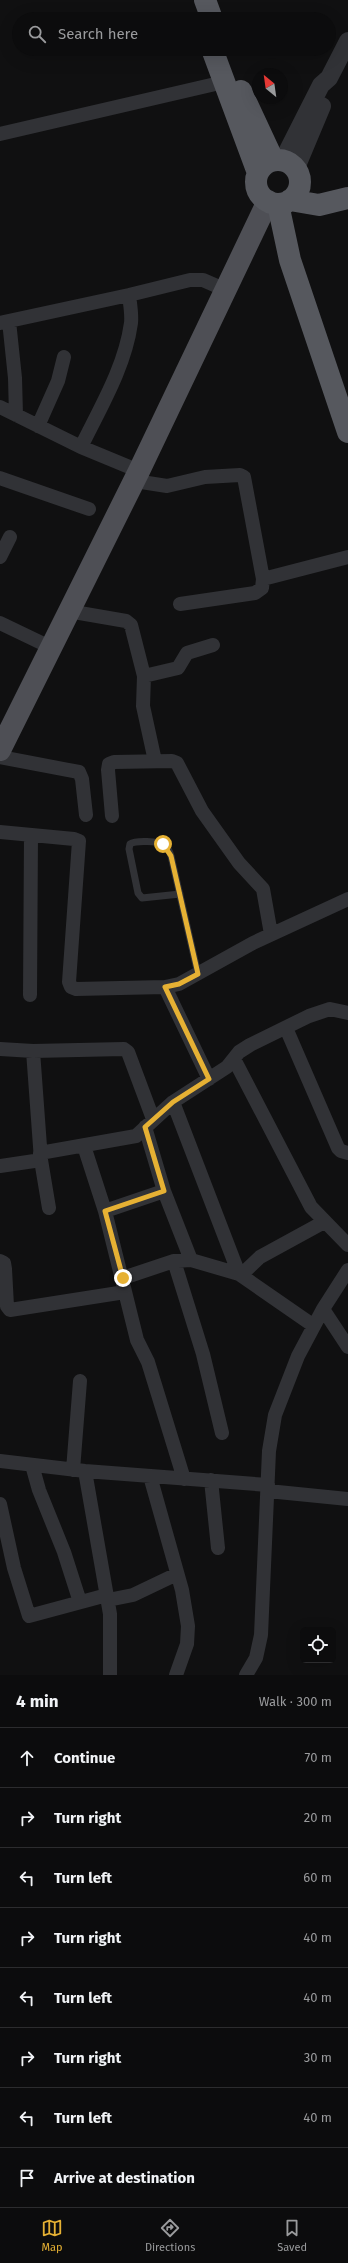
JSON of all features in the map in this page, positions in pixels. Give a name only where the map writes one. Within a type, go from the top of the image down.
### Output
[{"type":"highway","points":[[194,0],[198,12]]},
{"type":"highway","points":[[205,0],[209,12]]},
{"type":"highway","points":[[215,56],[224,82],[278,165],[300,175],[284,199],[290,260],[348,432]]},
{"type":"highway","points":[[227,56],[235,79],[278,165]]},
{"type":"highway","points":[[278,165],[256,186],[259,192],[284,199],[319,205],[348,198]]},
{"type":"highway","points":[[284,199],[331,191],[348,186]]},
{"type":"main road","points":[[0,750],[68,611],[137,476],[226,290],[284,199]]},
{"type":"street","points":[[278,165],[321,84],[329,78],[348,41]]},
{"type":"street","points":[[0,134],[224,82]]},
{"type":"street","points":[[16,415],[15,378],[4,322],[129,295],[194,279],[203,280],[226,290]]},
{"type":"street","points":[[81,447],[117,374],[123,356],[131,321],[129,295]]},
{"type":"street","points":[[38,426],[58,381],[64,357]]},
{"type":"street","points":[[0,407],[137,476],[167,486],[205,478],[243,475],[263,579],[261,590],[255,593],[180,604]]},
{"type":"street","points":[[0,478],[89,509]]},
{"type":"street","points":[[0,557],[10,537]]},
{"type":"street","points":[[263,579],[348,557]]},
{"type":"street","points":[[68,611],[123,620],[130,624],[144,676],[144,706],[155,761]]},
{"type":"street","points":[[0,623],[50,647]]},
{"type":"street","points":[[144,676],[178,668],[186,653],[213,645]]},
{"type":"street","points":[[0,757],[79,772],[82,779],[86,815]]},
{"type":"street","points":[[112,816],[108,770],[110,764],[114,762],[172,761],[179,765],[202,811],[239,863],[262,887],[271,934]]},
{"type":"street","points":[[0,832],[74,839],[80,842],[69,982],[71,987],[76,989],[165,987],[179,984],[271,934],[348,899]]},
{"type":"street","points":[[30,995],[32,835]]},
{"type":"street","points":[[165,987],[209,1079]]},
{"type":"street","points":[[0,1166],[139,1134],[173,1102],[227,1067],[250,1045],[309,1016],[330,1009],[348,1013]]},
{"type":"street","points":[[286,1028],[338,1148],[341,1151],[348,1152]]},
{"type":"street","points":[[0,1048],[33,1051],[124,1049],[128,1052],[149,1123],[164,1191],[191,1260]]},
{"type":"street","points":[[33,1051],[41,1157],[49,1208]]},
{"type":"street","points":[[234,1059],[304,1195],[324,1222],[348,1245]]},
{"type":"street","points":[[173,1102],[240,1274]]},
{"type":"street","points":[[84,1146],[105,1211],[137,1340],[148,1362],[184,1479]]},
{"type":"street","points":[[105,1211],[164,1191]]},
{"type":"street","points":[[240,1274],[260,1257],[324,1222]]},
{"type":"street","points":[[0,1260],[4,1263],[7,1304],[10,1310],[124,1285],[174,1261],[191,1260],[240,1274],[314,1326]]},
{"type":"street","points":[[174,1261],[203,1354],[222,1433]]},
{"type":"street","points":[[246,1675],[256,1658],[261,1635],[269,1451],[275,1414],[298,1356],[323,1309],[348,1270]]},
{"type":"street","points":[[323,1309],[348,1347]]},
{"type":"street","points":[[80,1381],[79,1470],[108,1597],[111,1644],[110,1675]]},
{"type":"street","points":[[0,1461],[79,1470],[211,1480],[348,1499]]},
{"type":"street","points":[[32,1465],[41,1496],[64,1552],[80,1602]]},
{"type":"street","points":[[150,1476],[182,1590],[188,1636],[176,1675]]},
{"type":"street","points":[[211,1480],[218,1548]]},
{"type":"street","points":[[0,1504],[14,1568],[27,1614],[30,1616],[80,1602],[133,1594],[177,1574]]},
{"type":"lane","points":[[180,894],[142,898],[137,888],[128,849],[130,844],[133,842],[160,843],[166,846],[171,856],[180,894],[198,974]]},
{"type":"route","points":[[123,1278],[105,1211],[164,1191],[145,1127],[173,1102],[209,1079],[165,987],[179,984],[198,974],[170,852],[163,844]]}]
